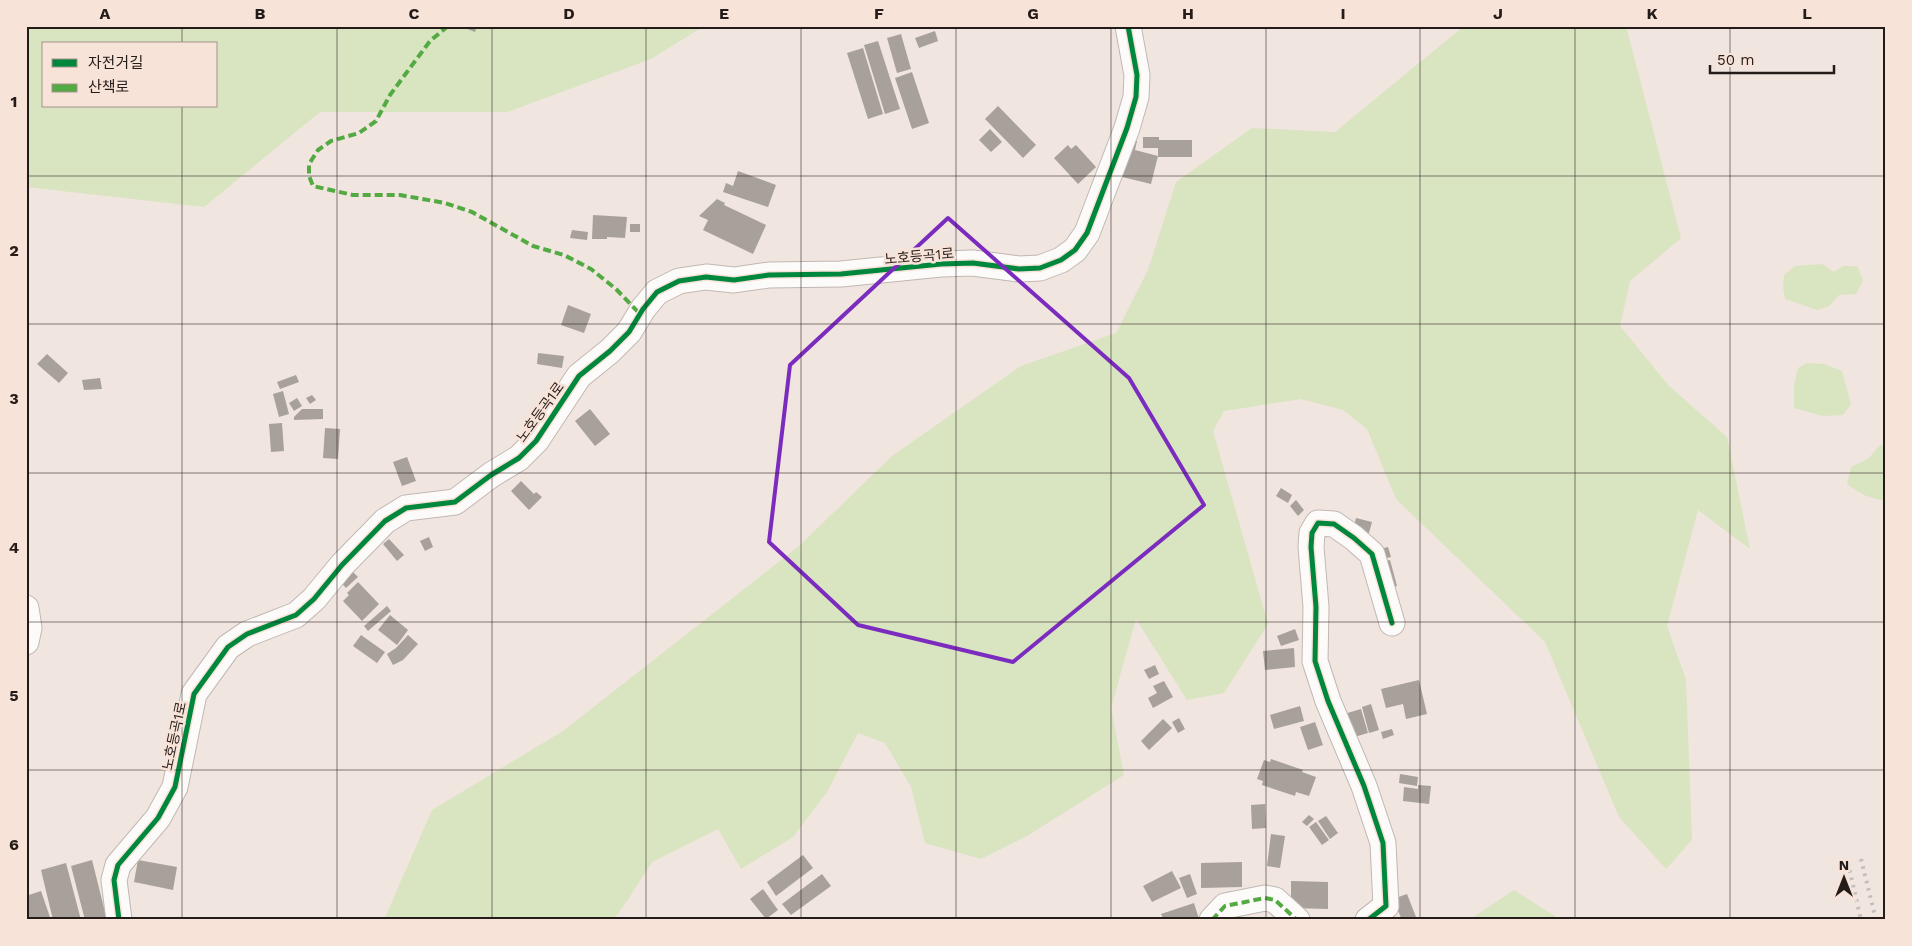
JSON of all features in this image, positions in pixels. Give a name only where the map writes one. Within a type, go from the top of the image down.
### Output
[{"type":"street","name":"노호등곡1로","points":[[118,920],[114,880],[118,865],[158,818],[175,787],[194,694],[228,647],[247,634],[296,615],[314,600],[342,565],[385,520],[406,508],[455,502],[491,475],[519,458],[536,440],[579,376],[610,351],[629,332],[643,309],[657,292],[679,281],[706,277],[734,280],[769,275],[841,274],[942,264],[973,263],[1019,269],[1040,268],[1061,260],[1075,250],[1087,233],[1128,128],[1136,97],[1138,75],[1128,26]]},
{"type":"street","points":[[1368,920],[1386,906],[1383,843],[1364,786],[1328,701],[1315,661],[1316,607],[1311,547],[1312,533],[1318,523],[1334,524],[1372,554],[1392,623]]},
{"type":"street","points":[[26,608],[29,628],[26,642]]},
{"type":"street","points":[[1212,920],[1225,906],[1265,898],[1275,900],[1297,920]]},
{"type":"highlighted area","points":[[948,218],[1129,378],[1204,505],[1013,662],[858,625],[769,542],[790,365]]},
{"type":"green space","points":[[26,26],[704,26],[651,59],[507,112],[320,112],[204,207],[26,187]]},
{"type":"green space","points":[[1464,26],[1626,26],[1681,238],[1630,281],[1620,326],[1669,386],[1727,437],[1750,549],[1698,510],[1667,626],[1686,680],[1692,840],[1666,869],[1619,817],[1545,642],[1396,499],[1367,429],[1343,410],[1301,399],[1224,411],[1213,431],[1268,624],[1224,693],[1187,700],[1136,619],[1111,708],[1124,775],[1027,836],[981,859],[925,843],[911,787],[885,743],[858,733],[827,792],[793,837],[741,869],[718,829],[652,862],[613,920],[384,920],[432,810],[563,731],[799,546],[892,456],[1021,366],[1116,333],[1148,270],[1176,182],[1252,128],[1335,132]]},
{"type":"green space","points":[[1822,264],[1834,272],[1843,266],[1857,266],[1863,280],[1856,294],[1839,295],[1829,306],[1817,310],[1785,299],[1784,275],[1795,266]]},
{"type":"green space","points":[[1807,363],[1824,364],[1842,371],[1851,404],[1843,415],[1823,416],[1794,408],[1794,385],[1798,368]]},
{"type":"green space","points":[[1880,445],[1886,445],[1886,500],[1875,499],[1865,495],[1847,484],[1851,467],[1868,459]]},
{"type":"green space","points":[[1514,890],[1561,920],[1469,920]]},
{"type":"building","points":[[459,26],[477,26],[475,32]]},
{"type":"building","points":[[935,31],[938,41],[919,48],[915,38]]},
{"type":"building","points":[[901,34],[911,69],[897,73],[887,38]]},
{"type":"building","points":[[878,41],[900,109],[885,114],[864,45]]},
{"type":"building","points":[[863,48],[883,114],[868,119],[847,53]]},
{"type":"building","points":[[912,72],[929,123],[912,129],[895,78]]},
{"type":"building","points":[[998,106],[1036,145],[1023,158],[985,119]]},
{"type":"building","points":[[990,129],[1002,142],[991,152],[979,140]]},
{"type":"building","points":[[1143,137],[1159,137],[1159,140],[1192,140],[1192,157],[1158,157],[1158,148],[1143,148]]},
{"type":"building","points":[[1128,139],[1137,141],[1135,150],[1158,156],[1151,184],[1118,176]]},
{"type":"building","points":[[1068,145],[1071,149],[1076,145],[1096,167],[1078,184],[1054,158]]},
{"type":"building","points":[[738,171],[776,185],[768,207],[723,192],[726,183],[733,186]]},
{"type":"building","points":[[717,199],[725,203],[724,205],[766,225],[753,254],[703,230],[708,220],[699,216]]},
{"type":"building","points":[[593,215],[627,217],[625,238],[607,237],[607,239],[592,239]]},
{"type":"building","points":[[630,224],[640,224],[640,232],[630,232]]},
{"type":"building","points":[[572,230],[588,232],[587,240],[570,238]]},
{"type":"building","points":[[568,305],[591,314],[584,333],[561,325]]},
{"type":"building","points":[[538,353],[564,356],[562,368],[537,364]]},
{"type":"building","points":[[47,354],[68,373],[59,383],[37,364]]},
{"type":"building","points":[[296,375],[299,382],[280,389],[277,382]]},
{"type":"building","points":[[100,378],[102,389],[84,390],[82,380]]},
{"type":"building","points":[[283,391],[289,414],[279,417],[273,394]]},
{"type":"building","points":[[312,395],[316,400],[310,404],[306,398]]},
{"type":"building","points":[[297,398],[302,406],[294,411],[289,403]]},
{"type":"building","points":[[302,409],[323,409],[323,419],[294,420],[294,417]]},
{"type":"building","points":[[590,409],[610,434],[595,446],[575,421]]},
{"type":"building","points":[[282,423],[284,451],[271,452],[269,424]]},
{"type":"building","points":[[325,428],[340,429],[338,459],[323,458]]},
{"type":"building","points":[[407,457],[416,481],[402,486],[393,462]]},
{"type":"building","points":[[521,481],[534,494],[536,492],[542,497],[529,510],[511,491]]},
{"type":"building","points":[[1281,488],[1292,495],[1288,503],[1276,496]]},
{"type":"building","points":[[1296,500],[1304,510],[1298,516],[1290,506]]},
{"type":"building","points":[[1356,518],[1372,522],[1369,533],[1353,530]]},
{"type":"building","points":[[429,537],[433,547],[425,551],[420,541]]},
{"type":"building","points":[[389,539],[404,555],[397,561],[383,544]]},
{"type":"building","points":[[1388,547],[1391,557],[1382,559],[1380,549]]},
{"type":"building","points":[[1390,560],[1397,586],[1390,588],[1382,562]]},
{"type":"building","points":[[351,570],[358,577],[346,588],[339,580]]},
{"type":"building","points":[[358,582],[379,604],[362,621],[343,601],[349,595],[347,593]]},
{"type":"building","points":[[387,606],[391,611],[368,631],[364,626]]},
{"type":"building","points":[[390,615],[408,630],[397,645],[378,630]]},
{"type":"building","points":[[1295,629],[1299,640],[1281,646],[1277,636]]},
{"type":"building","points":[[361,635],[385,652],[377,663],[353,646]]},
{"type":"building","points":[[408,635],[418,644],[403,660],[393,665],[387,654],[396,648]]},
{"type":"building","points":[[1294,648],[1295,667],[1265,670],[1263,651]]},
{"type":"building","points":[[1155,665],[1159,674],[1149,679],[1144,670]]},
{"type":"building","points":[[1419,680],[1427,714],[1406,719],[1403,704],[1386,708],[1381,689]]},
{"type":"building","points":[[1164,681],[1173,697],[1153,708],[1148,698],[1157,693],[1153,686]]},
{"type":"building","points":[[1371,704],[1379,730],[1369,733],[1362,707]]},
{"type":"building","points":[[1300,706],[1304,721],[1274,729],[1270,715]]},
{"type":"building","points":[[1361,709],[1368,733],[1351,738],[1344,714]]},
{"type":"building","points":[[1179,718],[1185,729],[1178,733],[1172,722]]},
{"type":"building","points":[[1163,719],[1172,728],[1149,750],[1141,741]]},
{"type":"building","points":[[1315,722],[1323,745],[1308,750],[1300,727]]},
{"type":"building","points":[[1392,729],[1394,735],[1383,739],[1381,732]]},
{"type":"building","points":[[1271,759],[1303,770],[1302,772],[1316,777],[1309,796],[1296,792],[1295,796],[1262,785],[1263,781],[1257,779],[1264,760],[1270,762]]},
{"type":"building","points":[[1400,774],[1418,777],[1417,786],[1399,783]]},
{"type":"building","points":[[1418,785],[1431,786],[1429,804],[1403,801],[1404,787],[1418,789]]},
{"type":"building","points":[[1265,804],[1266,828],[1252,829],[1251,805]]},
{"type":"building","points":[[1309,815],[1314,819],[1307,826],[1302,822]]},
{"type":"building","points":[[1326,816],[1338,833],[1330,839],[1318,821]]},
{"type":"building","points":[[1316,822],[1329,840],[1322,845],[1309,827]]},
{"type":"building","points":[[1271,834],[1285,836],[1280,868],[1267,866]]},
{"type":"building","points":[[803,855],[813,868],[776,896],[767,882]]},
{"type":"building","points":[[92,860],[107,920],[85,920],[71,866]]},
{"type":"building","points":[[138,860],[177,867],[173,890],[134,882]]},
{"type":"building","points":[[1242,862],[1242,887],[1201,888],[1201,863]]},
{"type":"building","points":[[66,863],[81,920],[53,920],[41,870]]},
{"type":"building","points":[[1172,871],[1181,888],[1152,902],[1143,886]]},
{"type":"building","points":[[822,874],[831,886],[791,915],[782,904]]},
{"type":"building","points":[[1190,874],[1197,894],[1187,898],[1179,878]]},
{"type":"building","points":[[1291,881],[1328,882],[1328,909],[1291,908]]},
{"type":"building","points":[[763,889],[778,910],[766,919],[750,899]]},
{"type":"building","points":[[41,891],[51,920],[26,920],[26,896]]},
{"type":"building","points":[[1407,894],[1416,917],[1411,920],[1402,920],[1393,899]]},
{"type":"building","points":[[1194,903],[1199,919],[1164,920],[1161,914]]},
{"type":"building","points":[[1231,912],[1248,920],[1228,920]]},
{"type":"railway","points":[[1861,859],[1876,920]]},
{"type":"railway","points":[[1848,863],[1861,920]]},
{"type":"marked path","points":[[448,26],[430,41],[390,95],[376,121],[359,133],[331,141],[318,150],[309,164],[309,176],[313,186],[353,195],[400,195],[445,203],[472,212],[533,246],[564,255],[591,269],[616,289],[640,314]]},
{"type":"marked path","points":[[1212,920],[1225,906],[1265,898],[1275,900],[1297,920]]},
{"type":"cycle path","points":[[119,920],[114,880],[118,865],[158,818],[175,787],[194,694],[228,647],[247,634],[296,615],[314,599],[342,565],[385,521],[406,508],[455,502],[491,475],[519,458],[536,441],[579,376],[610,351],[629,332],[643,309],[657,292],[679,281],[706,277],[734,280],[769,275],[841,274],[941,264],[973,263],[1019,269],[1040,268],[1061,260],[1075,250],[1087,233],[1127,128],[1136,97],[1137,75],[1128,26]]},
{"type":"cycle path","points":[[1368,920],[1386,906],[1383,843],[1364,786],[1328,701],[1315,661],[1316,607],[1311,547],[1312,533],[1318,523],[1334,524],[1372,554],[1392,623]]}]
